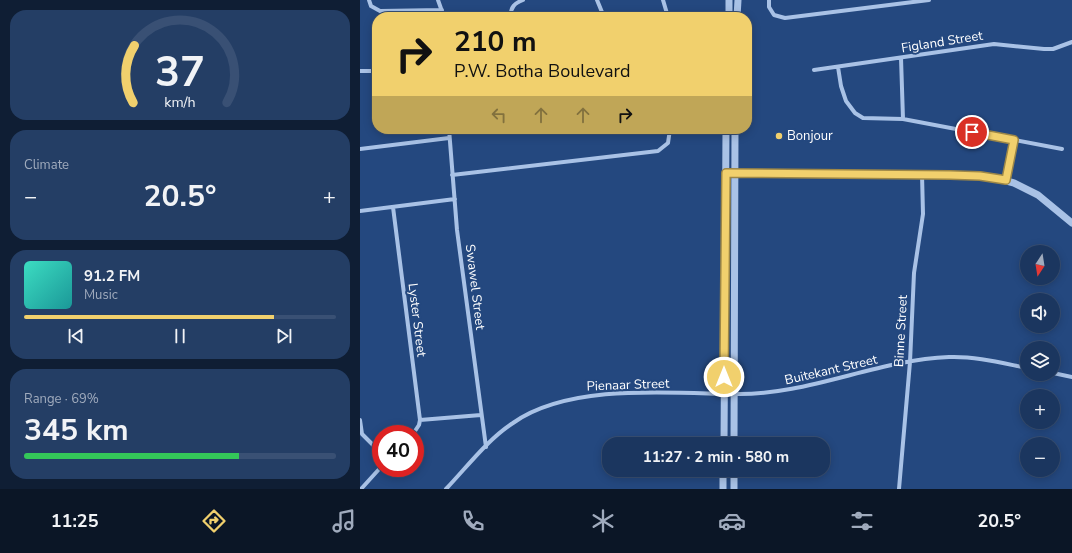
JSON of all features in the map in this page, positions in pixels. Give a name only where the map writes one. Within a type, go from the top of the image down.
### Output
[{"type":"street","points":[[369,0],[371,6],[380,11],[442,10],[438,0]]},
{"type":"street","points":[[511,12],[514,4],[523,0]]},
{"type":"street","points":[[597,0],[602,12]]},
{"type":"street","points":[[664,0],[667,12]]},
{"type":"street","points":[[729,0],[729,12]]},
{"type":"street","points":[[738,0],[738,12]]},
{"type":"street","points":[[769,0],[769,7],[774,15],[785,18],[929,0]]},
{"type":"street","points":[[729,8],[738,8]]},
{"type":"street","name":"Figland Street","points":[[814,70],[994,44],[1044,49],[1053,48],[1072,42]]},
{"type":"street","points":[[901,58],[903,119]]},
{"type":"street","points":[[838,67],[843,93],[850,108],[858,116],[869,119],[903,119],[1062,149]]},
{"type":"street","points":[[360,71],[372,71]]},
{"type":"street","name":"Swawel Street","points":[[449,134],[454,199],[486,447]]},
{"type":"street","points":[[452,176],[658,151],[668,143],[669,134]]},
{"type":"street","points":[[724,437],[726,134]]},
{"type":"street","points":[[734,437],[735,134]]},
{"type":"street","points":[[360,149],[449,138]]},
{"type":"street","points":[[1006,180],[1014,140]]},
{"type":"street","points":[[726,173],[922,174],[980,176],[1006,180],[1038,195],[1072,222]]},
{"type":"street","name":"Binne Street","points":[[899,489],[910,362],[914,273],[923,214],[922,174]]},
{"type":"street","points":[[360,211],[454,199]]},
{"type":"street","name":"Lyster Street","points":[[393,207],[420,420]]},
{"type":"street","points":[[725,282],[734,282]]},
{"type":"street","name":"Buitekant Street","points":[[733,394],[754,395],[783,391],[910,362],[943,358],[961,358],[1020,367]]},
{"type":"street","points":[[1060,374],[1072,377]]},
{"type":"street","name":"Pienaar Street","points":[[446,489],[504,429],[530,412],[586,396],[657,393],[724,394]]},
{"type":"street","points":[[724,394],[733,394]]},
{"type":"street","points":[[419,425],[420,420],[481,415]]},
{"type":"street","points":[[360,420],[361,434],[372,444]]},
{"type":"street","points":[[361,489],[372,477]]},
{"type":"street","points":[[723,477],[723,489]]},
{"type":"street","points":[[734,477],[734,489]]},
{"type":"place","name":"Bonjour","points":[[779,136]]},
{"type":"route","points":[[724,377],[726,173],[950,175],[992,177],[1006,180],[1014,140],[972,132]]}]
